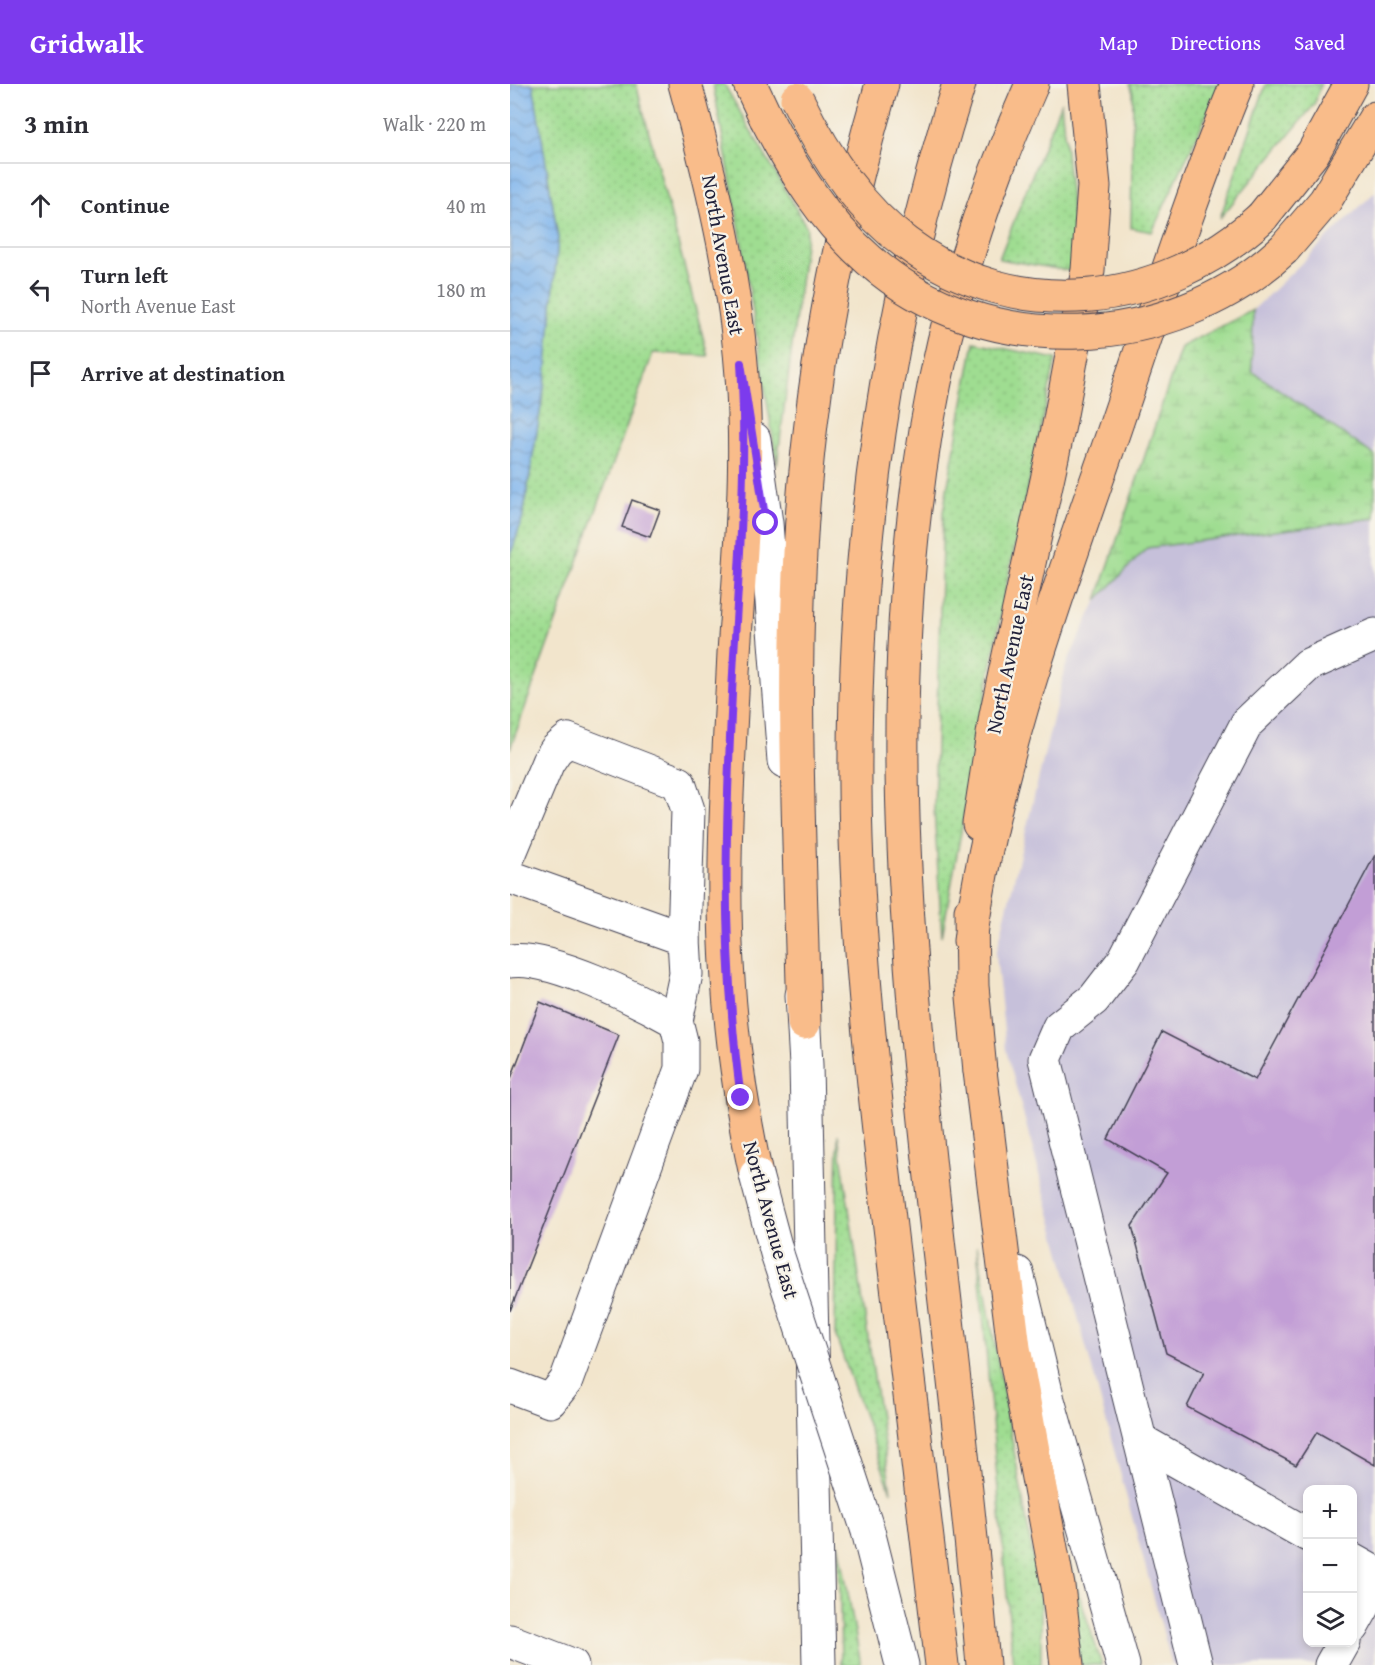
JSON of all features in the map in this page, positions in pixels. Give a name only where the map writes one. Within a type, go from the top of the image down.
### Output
[{"type":"main road","name":"North Avenue East","points":[[685,84],[719,214],[736,314],[741,363],[744,464],[729,755],[727,975],[734,1048],[756,1175]]},
{"type":"main road","points":[[750,84],[766,118],[812,196],[836,226],[869,260],[934,302],[1008,327],[1085,332],[1126,329],[1167,318],[1205,303],[1241,283],[1284,249],[1325,201],[1375,118]]},
{"type":"main road","points":[[804,1023],[797,678],[805,480],[834,282],[854,187],[882,84]]},
{"type":"main road","points":[[942,1665],[870,1036],[858,873],[855,735],[861,595],[883,406],[914,251],[959,84]]},
{"type":"main road","points":[[983,1665],[910,973],[901,798],[902,674],[917,489],[938,367],[970,248],[1002,156],[1032,84]]},
{"type":"main road","name":"North Avenue East","points":[[970,941],[974,864],[985,779],[1084,292],[1091,247],[1094,186],[1084,84]]},
{"type":"main road","points":[[1067,1665],[1058,1586],[1014,1348],[980,1071],[970,941],[978,883],[994,804],[1040,645],[1182,233],[1237,84]]},
{"type":"main road","points":[[793,92],[838,170],[863,202],[891,230],[940,264],[973,280],[1011,291],[1052,295],[1098,295],[1158,282],[1215,254],[1262,218],[1289,187],[1313,153],[1351,84]]},
{"type":"street","points":[[741,363],[766,523],[804,1023],[819,1665]]},
{"type":"street","points":[[1196,1665],[1045,1059],[1059,1027],[1094,999],[1124,960],[1247,723],[1308,665],[1375,635]]},
{"type":"street","points":[[510,853],[548,762],[556,750],[568,740],[679,783],[688,810],[684,939],[687,974],[676,1021],[681,1041],[681,1069],[566,1381],[550,1401],[510,1386]]},
{"type":"street","points":[[510,877],[684,939]]},
{"type":"street","points":[[510,961],[519,960],[556,967],[676,1021]]},
{"type":"street","points":[[980,1071],[995,1168],[1024,1305],[1123,1665]]},
{"type":"street","name":"North Avenue East","points":[[756,1175],[778,1257],[868,1531],[902,1665]]},
{"type":"street","points":[[1140,1440],[1303,1532]]},
{"type":"street","points":[[1357,1562],[1375,1573]]},
{"type":"street","points":[[1357,1620],[1375,1586]]},
{"type":"street","points":[[510,1641],[572,1665]]},
{"type":"street","points":[[1331,1665],[1341,1647]]},
{"type":"shaded area","points":[[1375,192],[1375,456],[1252,371],[1253,310]]},
{"type":"shaded area","points":[[1375,518],[1375,1665],[1172,1665],[1006,1050],[996,954],[1066,665],[1097,600],[1147,548]]},
{"type":"green space","points":[[533,84],[636,84],[708,356],[653,353],[510,749],[510,557],[523,516],[546,376],[558,238]]},
{"type":"green space","points":[[713,84],[724,84],[807,228],[777,464],[741,237]]},
{"type":"green space","points":[[1130,84],[1221,84],[1152,232],[1131,228],[1133,93]]},
{"type":"green space","points":[[1266,84],[1321,84],[1314,105],[1220,218]]},
{"type":"green space","points":[[1061,102],[1076,252],[1069,271],[999,259]]},
{"type":"green space","points":[[1253,310],[1252,371],[1375,456],[1375,518],[1147,548],[1097,600],[1181,347]]},
{"type":"green space","points":[[974,342],[1056,359],[1005,591],[942,936],[934,809],[943,512]]},
{"type":"green space","points":[[838,1134],[891,1492],[835,1334]]},
{"type":"green space","points":[[977,1245],[1041,1601],[1041,1665],[1013,1665]]},
{"type":"green space","points":[[839,1543],[861,1665],[841,1665]]},
{"type":"green space","points":[[1067,1558],[1102,1665],[1080,1665]]},
{"type":"water","points":[[510,84],[533,84],[558,238],[546,376],[523,516],[510,557]]},
{"type":"building","points":[[632,500],[660,510],[650,537],[622,527]]},
{"type":"building","points":[[1375,855],[1375,1465],[1317,1432],[1296,1465],[1187,1407],[1204,1372],[1166,1353],[1132,1226],[1167,1173],[1108,1139],[1162,1032],[1255,1080]]},
{"type":"building","points":[[540,1002],[619,1035],[510,1311],[510,1081]]},
{"type":"route","points":[[741,1098],[727,975],[726,854],[744,464],[741,363],[766,523]]}]
